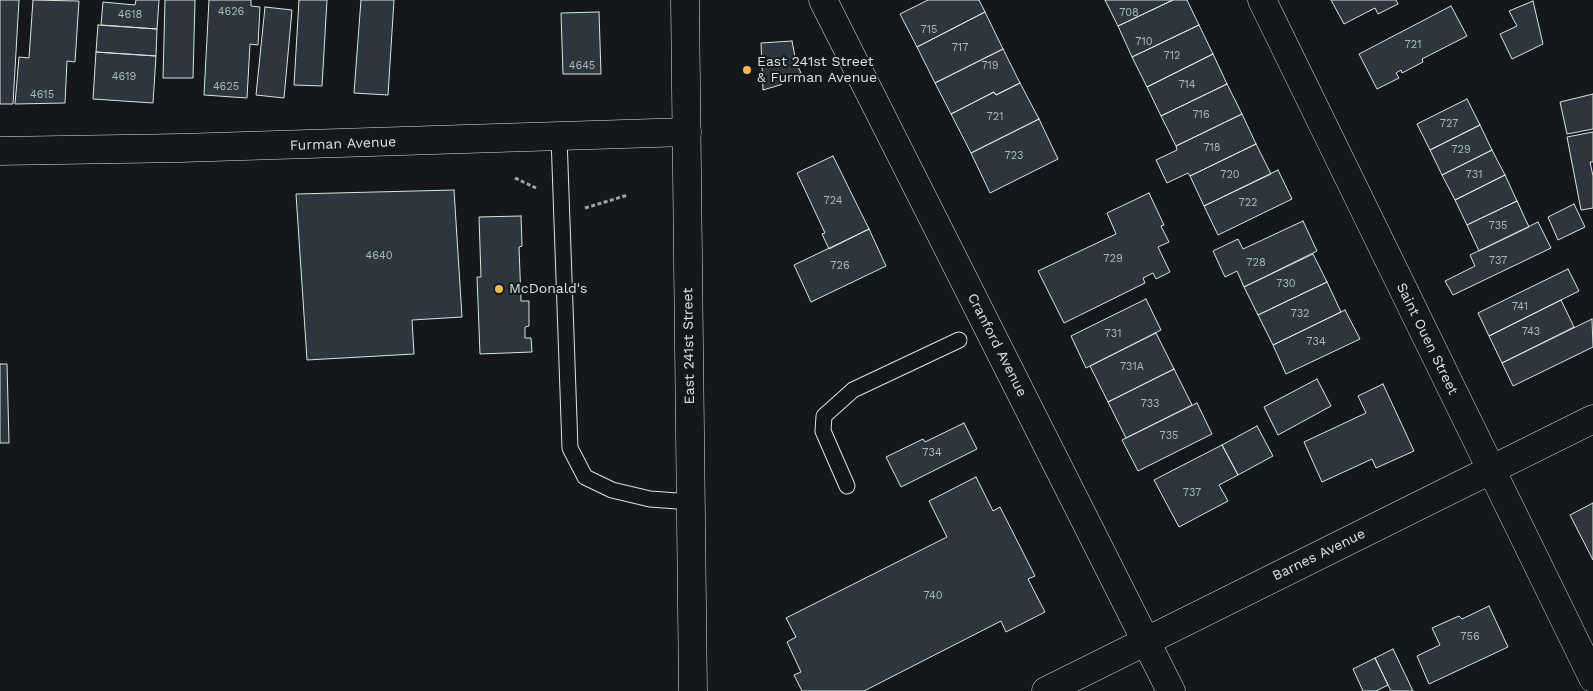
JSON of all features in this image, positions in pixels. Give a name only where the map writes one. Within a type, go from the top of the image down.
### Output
[{"type":"street","name":"East 241st Street","points":[[685,0],[693,691]]},
{"type":"street","name":"Cranford Avenue","points":[[823,0],[1171,691]]},
{"type":"street","name":"Saint Ouen Street","points":[[1262,0],[1593,678]]},
{"type":"street","name":"Furman Avenue","points":[[0,152],[687,132]]},
{"type":"street","name":"Barnes Avenue","points":[[1046,691],[1593,419]]},
{"type":"lane","points":[[559,137],[570,448],[585,477],[612,490],[650,500],[691,502]]},
{"type":"lane","points":[[847,486],[823,431],[824,416],[853,390],[959,340]]},
{"type":"building","points":[[0,0],[19,0],[13,104],[0,104]]},
{"type":"building","points":[[33,0],[79,1],[75,62],[67,61],[65,103],[15,104],[19,57],[29,58]]},
{"type":"building","points":[[136,0],[159,0],[157,29],[101,25],[103,2],[135,5]]},
{"type":"building","points":[[165,0],[195,0],[193,78],[163,78]]},
{"type":"building","points":[[209,0],[251,0],[251,6],[260,7],[258,45],[250,44],[247,98],[204,95]]},
{"type":"building","points":[[299,0],[327,0],[322,86],[294,85]]},
{"type":"building","points":[[361,0],[394,0],[388,95],[354,93]]},
{"type":"building","points":[[928,0],[979,0],[985,12],[917,47],[900,14]]},
{"type":"building","points":[[1105,0],[1173,0],[1118,26]]},
{"type":"building","points":[[1173,0],[1187,0],[1199,25],[1132,57],[1118,26]]},
{"type":"building","points":[[1331,0],[1396,0],[1398,4],[1378,14],[1375,8],[1344,24]]},
{"type":"building","points":[[1533,1],[1543,44],[1512,59],[1500,34],[1517,26],[1509,11]]},
{"type":"building","points":[[1451,6],[1467,36],[1422,59],[1423,62],[1402,73],[1401,70],[1396,73],[1399,78],[1377,89],[1359,54]]},
{"type":"building","points":[[265,7],[292,10],[284,98],[256,95]]},
{"type":"building","points":[[599,12],[601,74],[563,74],[561,13]]},
{"type":"building","points":[[985,12],[1003,49],[935,83],[917,47]]},
{"type":"building","points":[[98,25],[157,29],[156,56],[96,52]]},
{"type":"building","points":[[1199,25],[1213,54],[1147,87],[1132,57]]},
{"type":"building","points":[[792,41],[796,62],[801,73],[780,85],[763,90],[761,43]]},
{"type":"building","points":[[1003,49],[1020,83],[996,95],[994,92],[951,114],[935,83]]},
{"type":"building","points":[[96,52],[156,56],[153,103],[93,99]]},
{"type":"building","points":[[1213,54],[1227,84],[1161,116],[1147,87]]},
{"type":"building","points":[[1020,83],[1039,119],[971,153],[951,114],[994,92],[996,95]]},
{"type":"building","points":[[1227,84],[1242,114],[1176,146],[1161,116]]},
{"type":"building","points":[[1593,94],[1593,129],[1567,134],[1560,102]]},
{"type":"building","points":[[1467,99],[1480,125],[1430,150],[1417,124]]},
{"type":"building","points":[[1242,114],[1256,144],[1190,176],[1188,173],[1167,183],[1156,160],[1177,150],[1176,146]]},
{"type":"building","points":[[1039,119],[1058,159],[990,193],[971,153]]},
{"type":"building","points":[[1480,125],[1492,150],[1442,175],[1430,150]]},
{"type":"building","points":[[1593,132],[1593,162],[1590,162],[1593,176],[1593,208],[1581,210],[1567,137]]},
{"type":"building","points":[[1256,144],[1271,174],[1204,206],[1190,176]]},
{"type":"building","points":[[1492,150],[1505,175],[1455,200],[1442,175]]},
{"type":"building","points":[[833,156],[869,229],[829,249],[822,234],[825,233],[797,173]]},
{"type":"building","points":[[1278,170],[1292,199],[1218,235],[1204,206]]},
{"type":"building","points":[[1505,175],[1517,201],[1467,225],[1455,200]]},
{"type":"building","points":[[454,190],[462,317],[412,320],[414,354],[307,360],[296,194]]},
{"type":"building","points":[[1149,193],[1164,225],[1161,226],[1169,242],[1158,247],[1170,272],[1156,279],[1153,273],[1143,278],[1145,283],[1064,323],[1038,271],[1116,234],[1107,213]]},
{"type":"building","points":[[1517,201],[1529,227],[1479,251],[1467,225]]},
{"type":"building","points":[[1574,204],[1585,227],[1558,240],[1548,217]]},
{"type":"building","name":"McDonald's","points":[[521,216],[522,246],[519,247],[521,301],[529,301],[529,326],[525,327],[525,338],[531,338],[532,352],[480,354],[477,277],[481,277],[479,217]]},
{"type":"building","points":[[1303,221],[1317,251],[1244,287],[1237,271],[1225,277],[1213,251],[1238,239],[1243,249]]},
{"type":"building","points":[[1538,222],[1551,248],[1453,295],[1445,281],[1475,266],[1470,255]]},
{"type":"building","points":[[869,229],[886,266],[811,302],[794,265]]},
{"type":"building","points":[[1313,254],[1327,282],[1258,315],[1244,287]]},
{"type":"building","points":[[1568,269],[1579,291],[1489,336],[1478,313]]},
{"type":"building","points":[[1327,282],[1341,312],[1273,345],[1258,315]]},
{"type":"building","points":[[1146,299],[1161,330],[1086,368],[1071,336]]},
{"type":"building","points":[[1561,300],[1574,327],[1502,363],[1489,336]]},
{"type":"building","points":[[1345,310],[1360,339],[1286,374],[1273,345]]},
{"type":"building","points":[[1592,319],[1593,347],[1513,386],[1502,363]]},
{"type":"building","points":[[1156,333],[1174,369],[1108,402],[1090,366]]},
{"type":"building","points":[[0,364],[7,364],[9,443],[0,443]]},
{"type":"building","points":[[1174,369],[1192,405],[1126,438],[1108,402]]},
{"type":"building","points":[[1317,379],[1331,406],[1278,435],[1264,407]]},
{"type":"building","points":[[1383,384],[1414,451],[1376,468],[1372,459],[1322,482],[1304,442],[1366,413],[1358,396]]},
{"type":"building","points":[[1197,403],[1212,434],[1138,471],[1122,440]]},
{"type":"building","points":[[964,423],[977,449],[901,487],[886,457],[923,439],[925,442]]},
{"type":"building","points":[[1257,426],[1273,456],[1238,475],[1222,445]]},
{"type":"building","points":[[1222,445],[1238,475],[1219,485],[1228,501],[1179,527],[1154,480]]},
{"type":"building","points":[[976,477],[993,511],[1000,507],[1035,576],[1028,579],[1045,612],[1006,632],[1001,621],[864,691],[802,691],[794,675],[801,672],[787,642],[796,637],[786,618],[947,537],[929,501]]},
{"type":"building","points":[[1593,503],[1593,560],[1570,515]]},
{"type":"building","points":[[1489,606],[1508,647],[1429,684],[1417,656],[1440,645],[1432,628],[1459,616],[1462,619]]},
{"type":"building","points":[[1393,649],[1413,691],[1391,691],[1375,658]]},
{"type":"building","points":[[1375,658],[1388,685],[1376,691],[1363,691],[1353,669]]},
{"type":"place","name":"East 241st Street & Furman Avenue","points":[[747,70]]},
{"type":"place","name":"McDonald's","points":[[499,289]]}]
